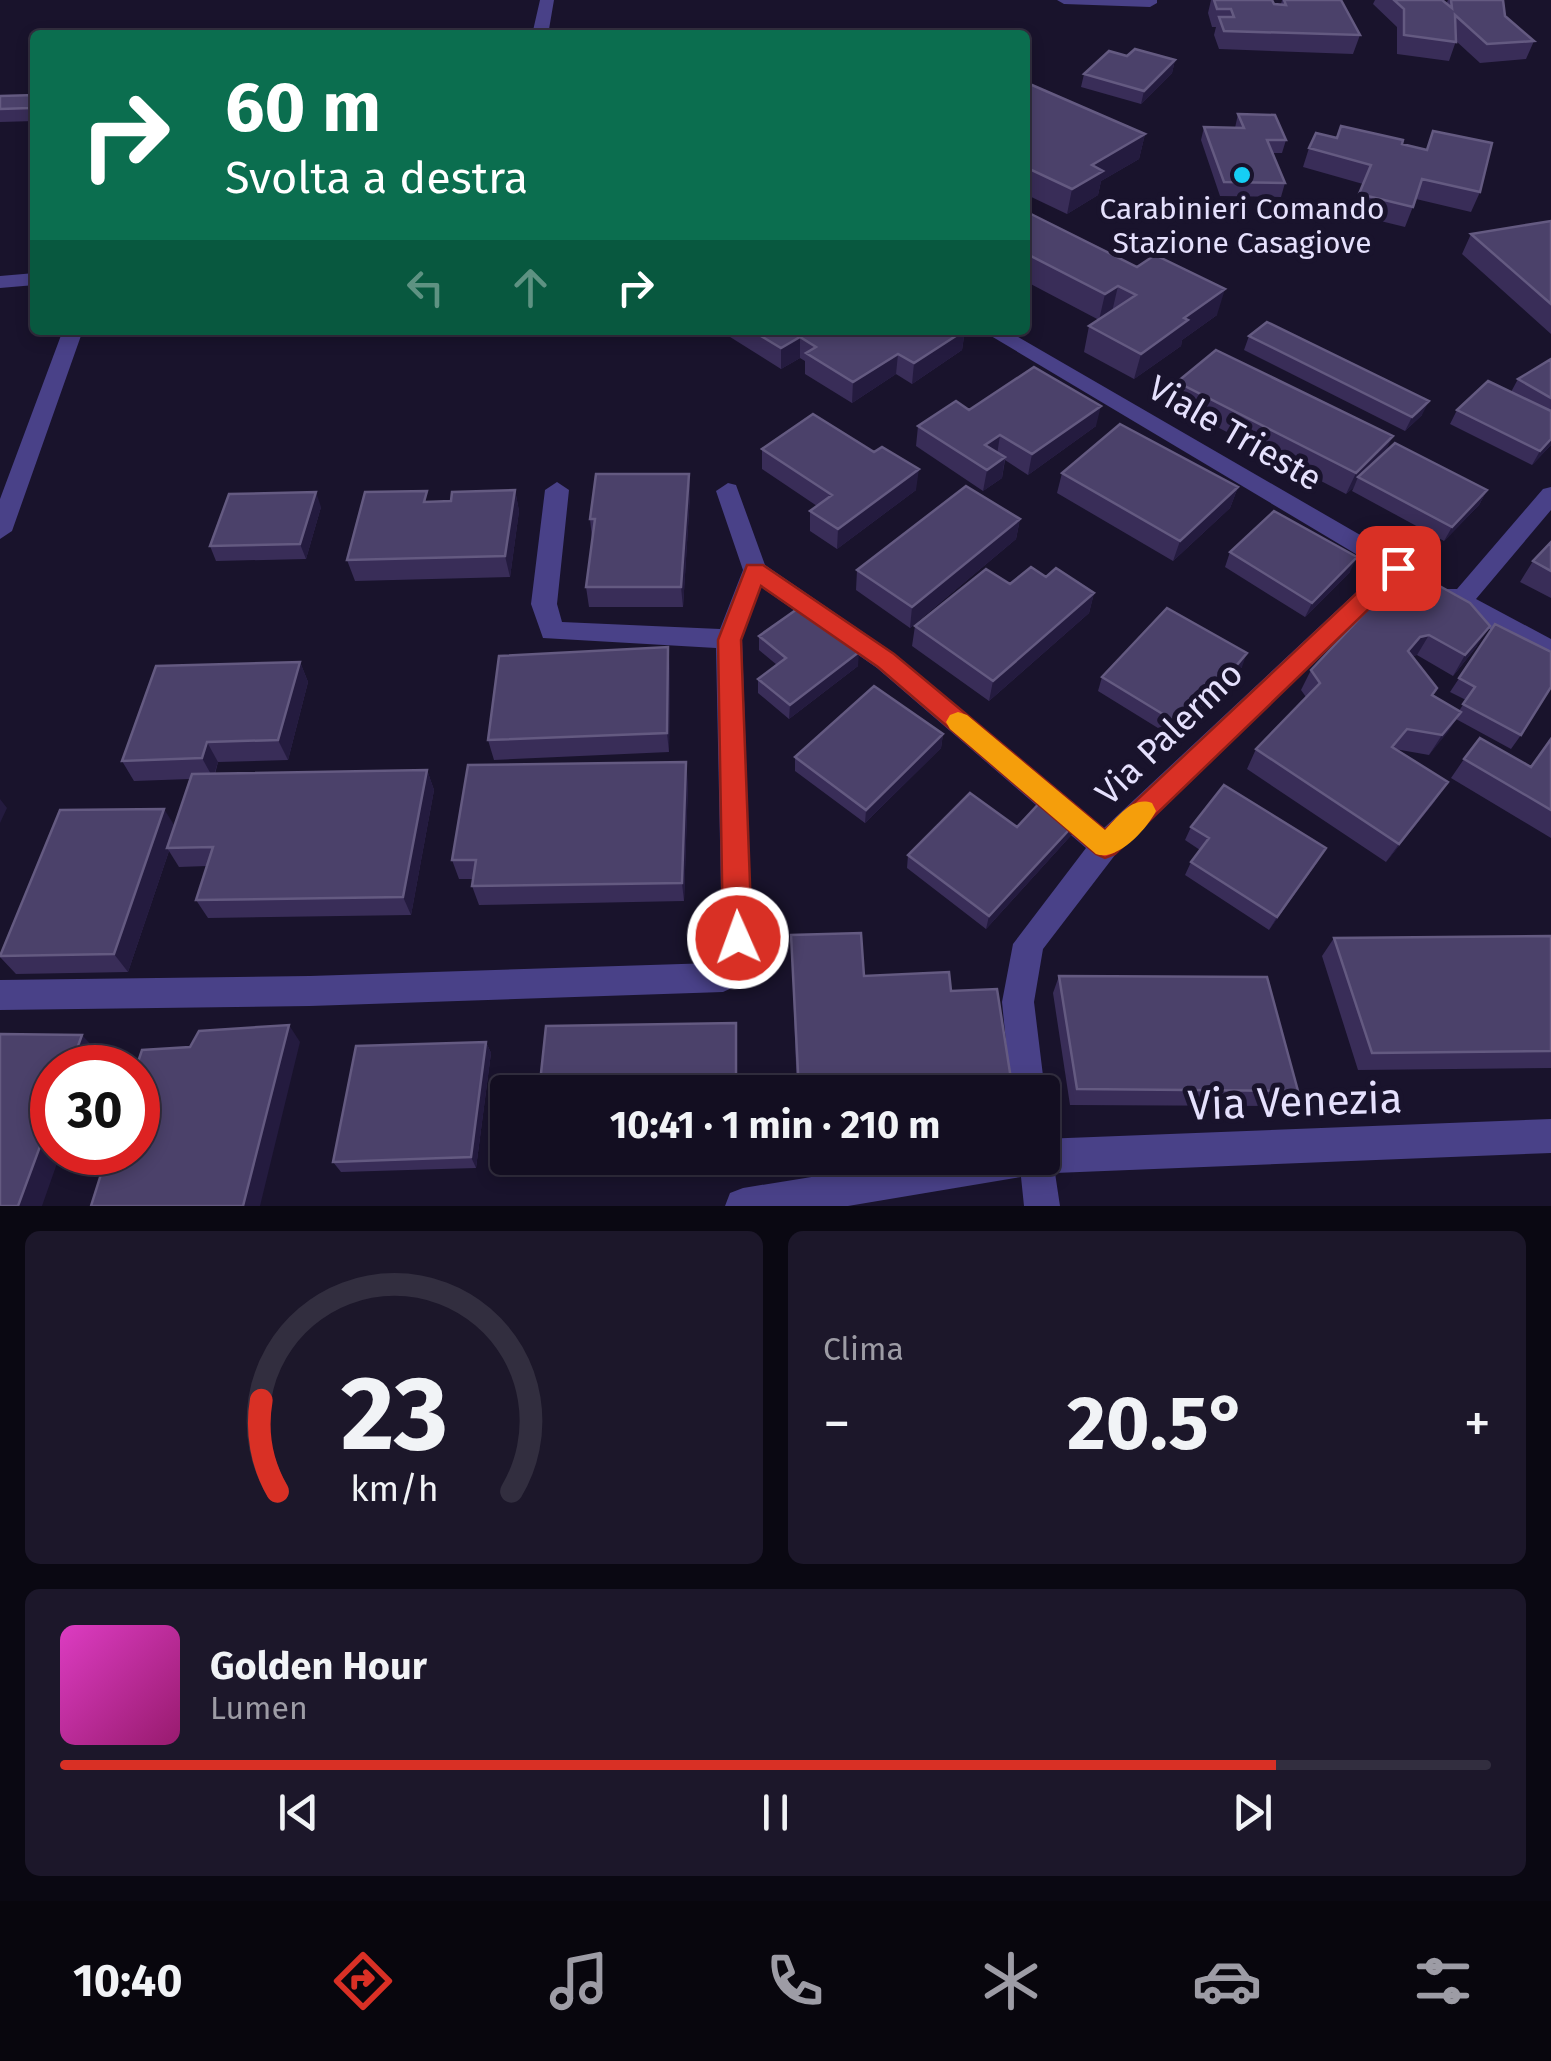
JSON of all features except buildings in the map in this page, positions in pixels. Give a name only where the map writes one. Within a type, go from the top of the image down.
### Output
[{"type":"street","points":[[541,30],[547,0]]},
{"type":"street","points":[[1064,0],[1150,2]]},
{"type":"street","points":[[0,282],[30,279]]},
{"type":"street","points":[[0,531],[70,335]]},
{"type":"street","name":"Viale Trieste","points":[[1000,335],[1398,568],[1551,651]]},
{"type":"street","points":[[557,490],[544,604],[552,631],[729,640]]},
{"type":"street","points":[[728,492],[755,570],[886,660],[1105,846]]},
{"type":"street","points":[[1460,602],[1551,495]]},
{"type":"street","name":"Via Palermo","points":[[1026,1075],[1018,1002],[1028,944],[1105,846],[1398,568]]},
{"type":"street","points":[[0,994],[310,991],[723,978],[738,938],[729,640],[755,570]]},
{"type":"street","name":"Via Venezia","points":[[1060,1156],[1551,1136]]},
{"type":"street","name":"Via Venezia","points":[[743,1206],[928,1175]]},
{"type":"street","points":[[1038,1175],[1042,1206]]},
{"type":"slow traffic","points":[[958,722],[1105,846],[1143,811]]},
{"type":"place","name":"Carabinieri Comando Stazione Casagiove","points":[[1242,175]]},
{"type":"route","points":[[738,938],[729,640],[755,570],[886,660],[1105,846],[1398,568]]}]
